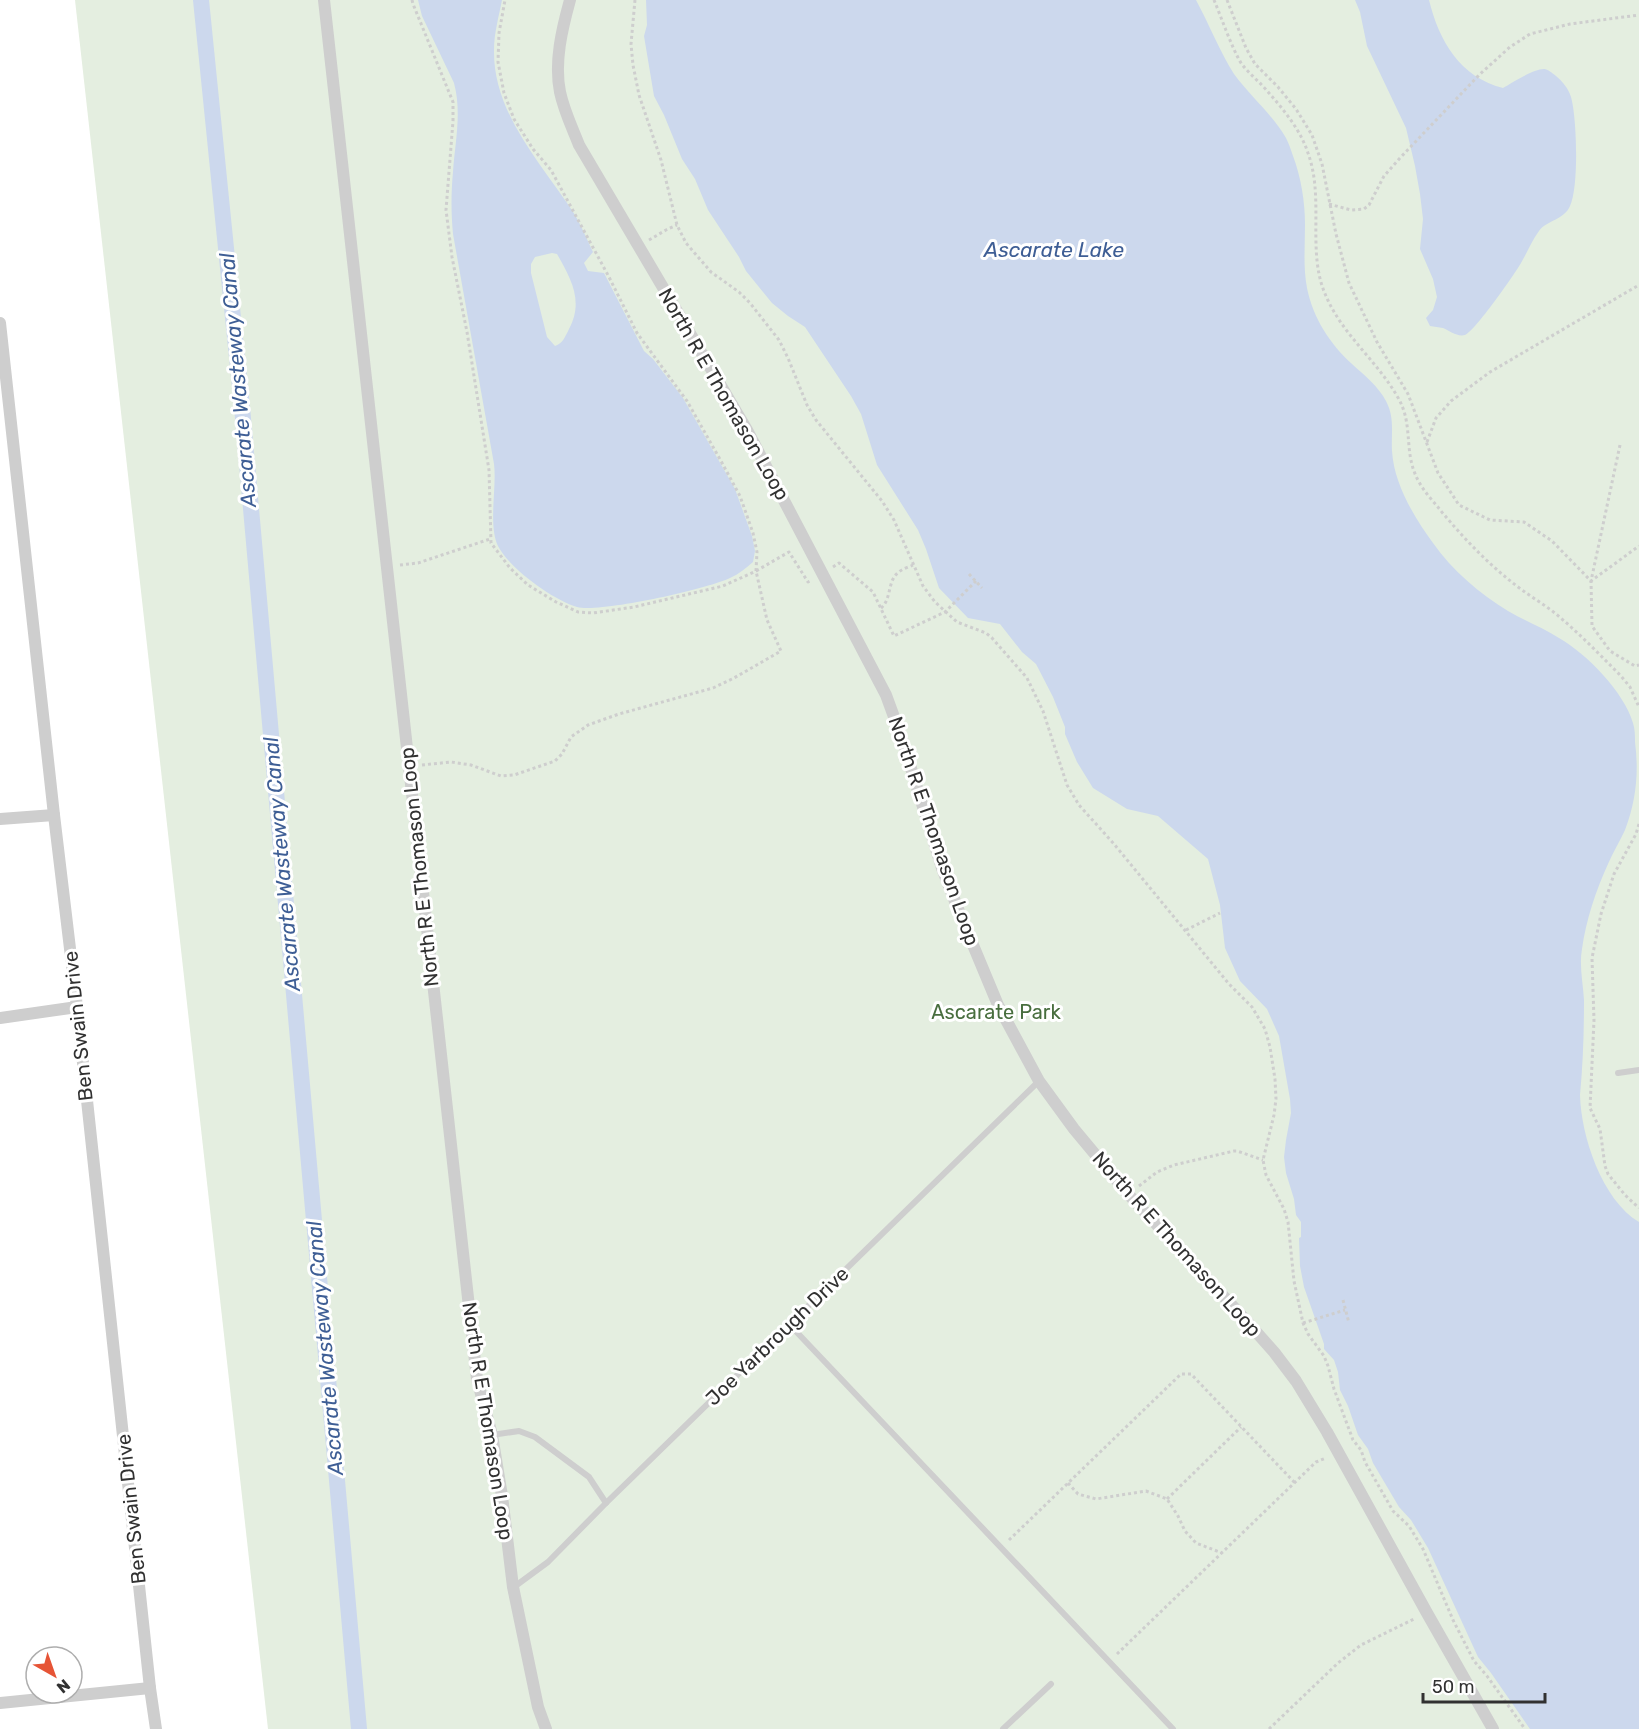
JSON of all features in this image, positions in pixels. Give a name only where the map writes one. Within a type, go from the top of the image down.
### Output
[{"type":"street","name":"North R E Thomason Loop","points":[[324,0],[477,1379],[492,1435],[513,1587],[538,1707],[546,1729]]},
{"type":"street","name":"North R E Thomason Loop","points":[[570,0],[561,33],[558,68],[560,90],[567,116],[579,145],[747,430],[886,695],[902,736],[942,868],[998,1005],[1039,1081],[1074,1129],[1129,1195],[1242,1316],[1296,1381],[1493,1729]]},
{"type":"street","name":"Ben Swain Drive","points":[[0,323],[156,1729]]},
{"type":"street","points":[[0,819],[54,815]]},
{"type":"street","points":[[0,1018],[77,1007]]},
{"type":"street","points":[[0,1703],[150,1688]]},
{"type":"lane","points":[[1618,1073],[1639,1070]]},
{"type":"lane","name":"Joe Yarbrough Drive","points":[[513,1587],[548,1562],[1039,1081]]},
{"type":"lane","points":[[789,1324],[1173,1729]]},
{"type":"lane","points":[[492,1435],[519,1431],[535,1437],[589,1477],[606,1503]]},
{"type":"lane","points":[[1003,1729],[1052,1684]]},
{"type":"path","points":[[412,0],[453,102],[446,210],[452,257],[488,460],[490,539],[496,552],[528,585],[578,612],[634,608],[723,586],[756,571],[757,552],[753,533],[740,496],[687,401],[637,333],[551,170],[533,149],[514,119],[504,93],[498,62],[498,33],[505,0]]},
{"type":"path","points":[[635,0],[631,44],[639,95],[661,160],[677,225],[686,243],[711,272],[750,303],[779,340],[807,405],[816,420],[882,501],[900,531],[923,586],[935,602],[957,622],[986,633],[1027,678],[1043,711],[1067,785],[1073,796],[1229,984],[1252,1007],[1265,1029],[1276,1089],[1274,1115],[1263,1160],[1266,1175],[1284,1209],[1288,1222],[1294,1281],[1303,1323],[1324,1356],[1353,1440],[1361,1450],[1365,1462],[1393,1511],[1409,1526],[1423,1549],[1453,1620],[1474,1661],[1525,1729]]},
{"type":"path","points":[[1214,0],[1240,61],[1268,92],[1302,138],[1314,174],[1317,205],[1317,259],[1326,297],[1341,322],[1395,391],[1404,406],[1408,422],[1410,464],[1420,483],[1479,554],[1522,591],[1554,612],[1621,676],[1630,687],[1639,706]]},
{"type":"path","points":[[1227,0],[1246,48],[1255,64],[1278,87],[1312,135],[1322,164],[1329,204],[1349,283],[1377,342],[1408,394],[1438,473],[1459,505],[1490,520],[1524,522],[1551,541],[1591,581]]},
{"type":"path","points":[[1329,204],[1351,210],[1364,209],[1369,205],[1384,176],[1400,158],[1480,74],[1510,47],[1530,34],[1570,24],[1639,15]]},
{"type":"path","points":[[640,245],[677,225]]},
{"type":"path","points":[[1426,444],[1436,418],[1451,401],[1490,372],[1639,285]]},
{"type":"path","points":[[1620,444],[1591,581],[1592,626],[1610,651],[1635,666],[1639,665]]},
{"type":"path","points":[[386,567],[418,562],[490,539]]},
{"type":"path","points":[[1591,581],[1639,546]]},
{"type":"path","points":[[880,608],[887,602],[897,573],[913,565]]},
{"type":"path","points":[[969,574],[982,588]]},
{"type":"path","points":[[945,612],[976,581]]},
{"type":"path","points":[[408,767],[451,762],[471,765],[501,776],[514,775],[555,761],[562,754],[571,737],[588,725],[713,688],[781,651]]},
{"type":"path","points":[[1639,824],[1614,874],[1601,914],[1594,946],[1592,958],[1594,1020],[1590,1108],[1600,1129],[1608,1174],[1639,1208]]},
{"type":"path","points":[[1186,930],[1220,913]]},
{"type":"path","points":[[1129,1195],[1157,1172],[1174,1165],[1238,1151],[1263,1160]]},
{"type":"path","points":[[1343,1300],[1349,1323]]},
{"type":"path","points":[[1303,1323],[1346,1310]]},
{"type":"path","points":[[1001,1548],[1181,1374],[1191,1374],[1295,1483]]},
{"type":"path","points":[[1167,1499],[1242,1427]]},
{"type":"path","points":[[1109,1662],[1316,1462],[1339,1454]]},
{"type":"path","points":[[1068,1483],[1078,1494],[1096,1499],[1146,1491],[1167,1499],[1185,1531],[1196,1543],[1222,1552]]},
{"type":"path","points":[[1269,1729],[1338,1663],[1360,1646],[1427,1613]]},
{"type":"green space","name":"Ascarate Park","points":[[75,0],[1639,0],[1639,1729],[268,1729]]},
{"type":"water","points":[[418,0],[502,0],[494,50],[496,73],[510,117],[580,224],[593,252],[584,263],[588,271],[604,273],[644,351],[653,359],[683,398],[735,489],[755,551],[753,562],[742,571],[718,583],[654,599],[608,607],[577,607],[556,598],[533,582],[512,564],[498,546],[493,517],[494,464],[453,234],[452,180],[458,105],[454,83],[422,16]],"holes":[[[557,254],[574,290],[575,309],[565,337],[555,346],[547,337],[531,273],[531,264],[535,257]]]},
{"type":"water","name":"Ascarate Lake","points":[[646,0],[1196,0],[1234,74],[1274,121],[1288,142],[1298,172],[1303,199],[1305,272],[1313,310],[1330,339],[1375,386],[1389,407],[1392,420],[1392,451],[1397,476],[1406,500],[1419,522],[1449,563],[1467,581],[1508,611],[1570,645],[1603,675],[1622,699],[1634,728],[1636,787],[1629,819],[1599,884],[1584,938],[1581,955],[1584,1012],[1580,1095],[1584,1129],[1596,1166],[1614,1199],[1639,1222],[1639,1729],[1530,1729],[1478,1657],[1428,1548],[1411,1520],[1399,1507],[1358,1435],[1340,1390],[1334,1360],[1324,1349],[1304,1287],[1300,1266],[1301,1222],[1296,1215],[1286,1173],[1284,1157],[1291,1113],[1279,1036],[1267,1009],[1240,981],[1225,948],[1220,905],[1208,859],[1158,816],[1127,809],[1093,788],[1077,762],[1053,697],[1036,664],[1022,652],[1000,624],[968,618],[939,588],[918,530],[877,465],[861,414],[851,396],[805,327],[772,303],[746,271],[708,210],[695,179],[682,159],[654,96],[644,36],[647,25]]},
{"type":"water","points":[[1355,0],[1429,0],[1445,43],[1463,66],[1475,75],[1503,88],[1529,74],[1546,69],[1561,81],[1571,97],[1575,120],[1576,152],[1575,184],[1570,206],[1564,214],[1542,227],[1503,290],[1477,324],[1465,335],[1430,326],[1426,318],[1433,310],[1437,297],[1433,279],[1420,249],[1423,219],[1415,166],[1406,128],[1367,46],[1360,12]]},
{"type":"waterway","name":"Ascarate Wasteway Canal","points":[[201,0],[242,407],[359,1729]]}]
